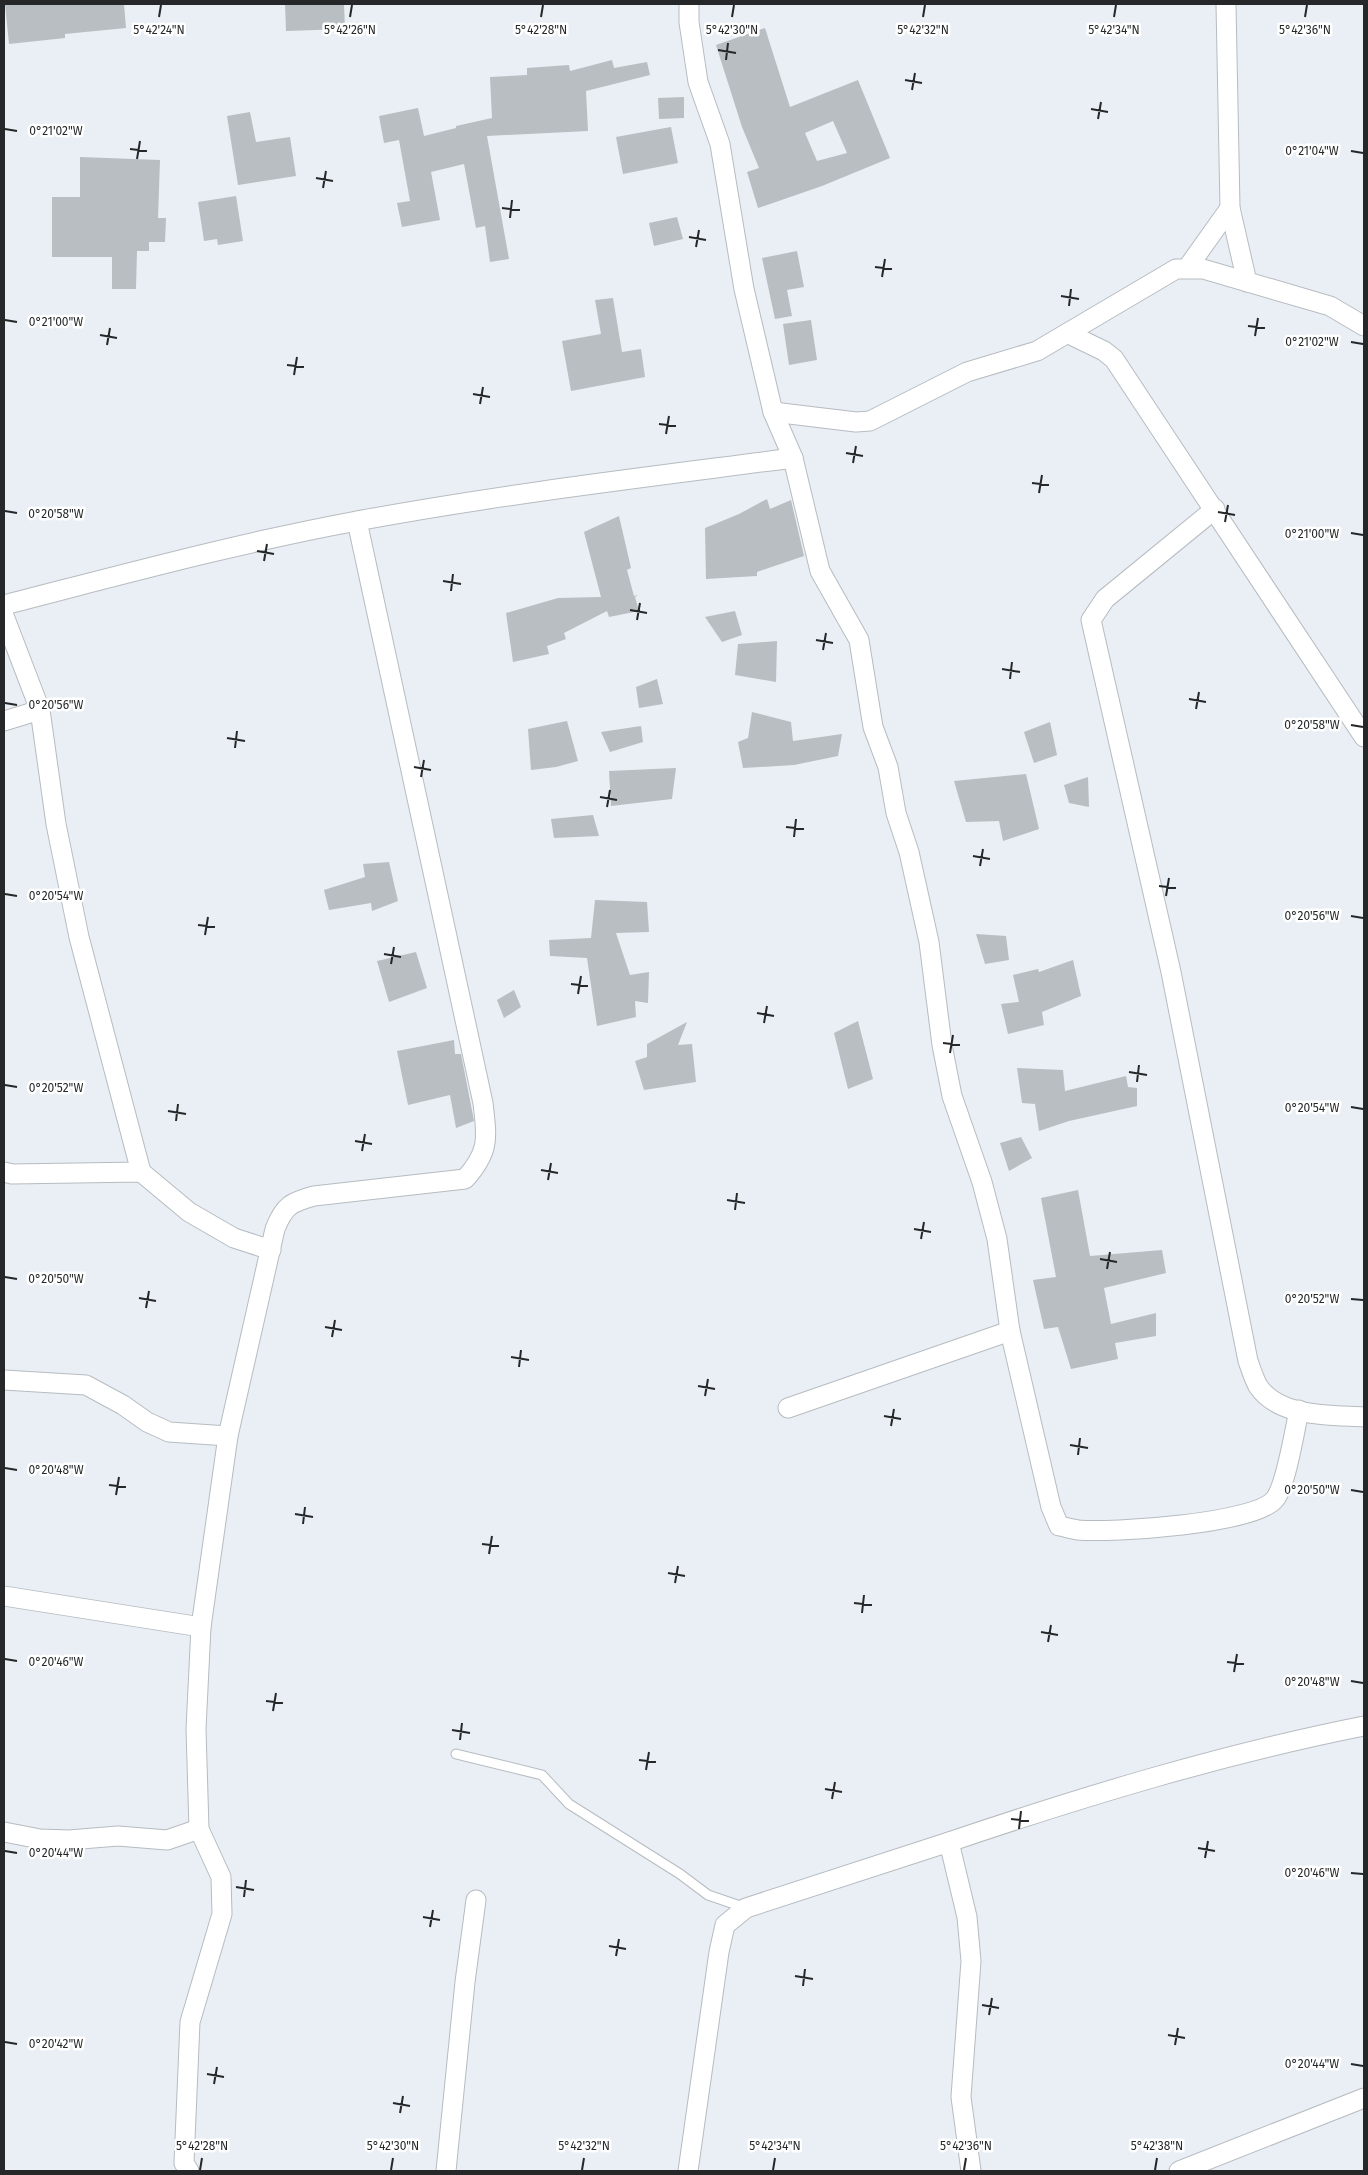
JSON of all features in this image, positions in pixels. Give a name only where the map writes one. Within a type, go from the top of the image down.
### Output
[{"type":"street","points":[[689,4],[689,22],[698,82],[720,144],[744,289],[773,412],[793,458],[820,572],[859,640],[873,727],[888,767],[896,812],[909,852],[929,942],[942,1045],[952,1096],[982,1182],[998,1239],[1010,1331],[1051,1506],[1059,1526],[1078,1530],[1180,1526],[1255,1511],[1275,1499],[1287,1467],[1299,1410]]},
{"type":"street","points":[[1226,4],[1230,208],[1247,282]]},
{"type":"street","points":[[1188,267],[1230,208]]},
{"type":"street","points":[[773,412],[856,422],[870,421],[967,372],[1037,351],[1069,334],[1176,269],[1188,267],[1203,269],[1330,306],[1364,326]]},
{"type":"street","points":[[1069,334],[1104,351],[1114,359],[1364,737]]},
{"type":"street","points":[[4,605],[231,547],[358,521],[501,497],[793,458]]},
{"type":"street","points":[[1215,509],[1105,599],[1091,620],[1171,972],[1248,1361],[1259,1387],[1279,1404],[1299,1410],[1364,1416]]},
{"type":"street","points":[[189,2171],[184,2163],[190,2022],[222,1914],[222,1877],[199,1829],[196,1729],[201,1627],[228,1436],[271,1250],[282,1212],[295,1200],[314,1196],[465,1179],[479,1163],[487,1138],[483,1103],[358,521]]},
{"type":"street","points":[[4,616],[40,710],[56,824],[79,937],[141,1172],[189,1212],[234,1238],[271,1250]]},
{"type":"street","points":[[4,721],[40,710]]},
{"type":"street","points":[[4,1172],[12,1174],[141,1172]]},
{"type":"street","points":[[788,1408],[1010,1331]]},
{"type":"street","points":[[4,1380],[86,1385],[123,1405],[147,1422],[169,1432],[228,1436]]},
{"type":"street","points":[[4,1596],[201,1627]]},
{"type":"street","points":[[688,2171],[719,1952],[725,1925],[746,1908],[1052,1807],[1282,1742],[1364,1726]]},
{"type":"street","points":[[4,1832],[40,1838],[69,1840],[118,1836],[166,1840],[199,1829]]},
{"type":"street","points":[[949,1842],[967,1917],[971,1961],[961,2097],[971,2171]]},
{"type":"street","points":[[446,2171],[465,1982],[476,1900]]},
{"type":"street","points":[[1179,2171],[1364,2098]]},
{"type":"lane","points":[[456,1754],[542,1775],[569,1804],[680,1874],[708,1895],[746,1908]]},
{"type":"building","points":[[5,4],[124,4],[126,28],[65,34],[65,38],[9,44]]},
{"type":"building","points":[[285,4],[344,4],[345,29],[286,31]]},
{"type":"building","points":[[765,28],[790,107],[858,80],[890,158],[822,186],[758,208],[747,172],[759,168],[742,127],[716,45]],"holes":[[[833,121],[847,153],[817,161],[805,133]]]},
{"type":"building","points":[[612,60],[614,68],[647,62],[650,75],[586,91],[588,131],[487,136],[509,259],[490,262],[485,226],[476,228],[464,164],[431,172],[440,220],[402,227],[397,203],[410,201],[399,140],[384,143],[379,116],[418,108],[424,136],[492,118],[490,77],[527,75],[527,68],[569,65],[570,71]]},
{"type":"building","points":[[684,97],[684,118],[659,119],[658,98]]},
{"type":"building","points":[[250,112],[256,142],[290,137],[296,176],[238,185],[227,116]]},
{"type":"building","points":[[671,127],[678,163],[623,174],[616,137]]},
{"type":"building","points":[[80,157],[160,160],[158,218],[166,218],[165,242],[149,242],[149,251],[137,251],[136,289],[112,289],[112,257],[52,257],[52,197],[80,197]]},
{"type":"building","points":[[236,196],[243,241],[218,245],[217,239],[204,241],[198,202]]},
{"type":"building","points":[[677,217],[683,239],[654,246],[649,223]]},
{"type":"building","points":[[797,251],[804,287],[787,290],[792,316],[775,319],[762,258]]},
{"type":"building","points":[[613,298],[622,352],[641,349],[645,377],[571,391],[562,341],[601,334],[595,300]]},
{"type":"building","points":[[811,320],[817,360],[789,365],[783,324]]},
{"type":"building","points":[[767,499],[770,509],[791,500],[804,556],[757,572],[757,576],[706,579],[705,528],[739,514]]},
{"type":"building","points":[[619,516],[631,568],[627,570],[634,596],[638,595],[635,597],[639,611],[609,617],[607,611],[564,633],[566,639],[547,646],[549,654],[513,662],[506,613],[558,598],[601,597],[584,532]]},
{"type":"building","points":[[735,611],[742,635],[722,642],[705,617]]},
{"type":"building","points":[[777,641],[776,682],[735,675],[738,644]]},
{"type":"building","points":[[657,679],[663,704],[639,708],[636,687]]},
{"type":"building","points":[[752,712],[791,722],[793,741],[842,734],[838,756],[794,765],[743,768],[738,742],[748,738]]},
{"type":"building","points":[[567,721],[578,761],[556,767],[531,770],[528,729]]},
{"type":"building","points":[[1050,722],[1057,755],[1034,763],[1024,732]]},
{"type":"building","points":[[641,726],[643,742],[610,752],[601,732]]},
{"type":"building","points":[[676,768],[672,799],[611,806],[609,771]]},
{"type":"building","points":[[1026,774],[1039,829],[1003,841],[999,821],[966,822],[954,781]]},
{"type":"building","points":[[1088,777],[1089,807],[1069,803],[1064,785]]},
{"type":"building","points":[[593,815],[599,836],[554,838],[551,819]]},
{"type":"building","points":[[389,862],[398,901],[372,911],[371,903],[329,910],[324,890],[365,877],[363,864]]},
{"type":"building","points":[[595,900],[647,902],[649,932],[616,933],[630,975],[649,972],[648,1003],[635,1001],[636,1017],[597,1026],[587,958],[550,956],[549,940],[591,938]]},
{"type":"building","points":[[976,934],[1006,936],[1009,960],[985,964]]},
{"type":"building","points":[[416,952],[427,988],[389,1002],[377,961]]},
{"type":"building","points":[[1073,960],[1081,996],[1042,1012],[1044,1025],[1008,1034],[1001,1004],[1019,1002],[1013,975],[1038,969],[1039,972]]},
{"type":"building","points":[[514,990],[521,1007],[504,1018],[497,1000]]},
{"type":"building","points":[[858,1021],[873,1079],[848,1089],[834,1033]]},
{"type":"building","points":[[687,1022],[678,1045],[692,1044],[696,1082],[644,1090],[635,1061],[647,1057],[647,1044]]},
{"type":"building","points":[[454,1040],[455,1054],[461,1054],[474,1121],[456,1128],[450,1095],[408,1105],[397,1051]]},
{"type":"building","points":[[1017,1068],[1063,1070],[1065,1091],[1126,1076],[1128,1087],[1137,1088],[1137,1106],[1069,1121],[1039,1131],[1035,1104],[1022,1103]]},
{"type":"building","points":[[1021,1137],[1032,1158],[1009,1171],[1000,1143]]},
{"type":"building","points":[[1078,1190],[1090,1256],[1162,1250],[1166,1273],[1104,1288],[1111,1324],[1156,1313],[1156,1336],[1115,1343],[1118,1359],[1071,1369],[1058,1327],[1044,1329],[1033,1280],[1056,1277],[1041,1198]]}]
